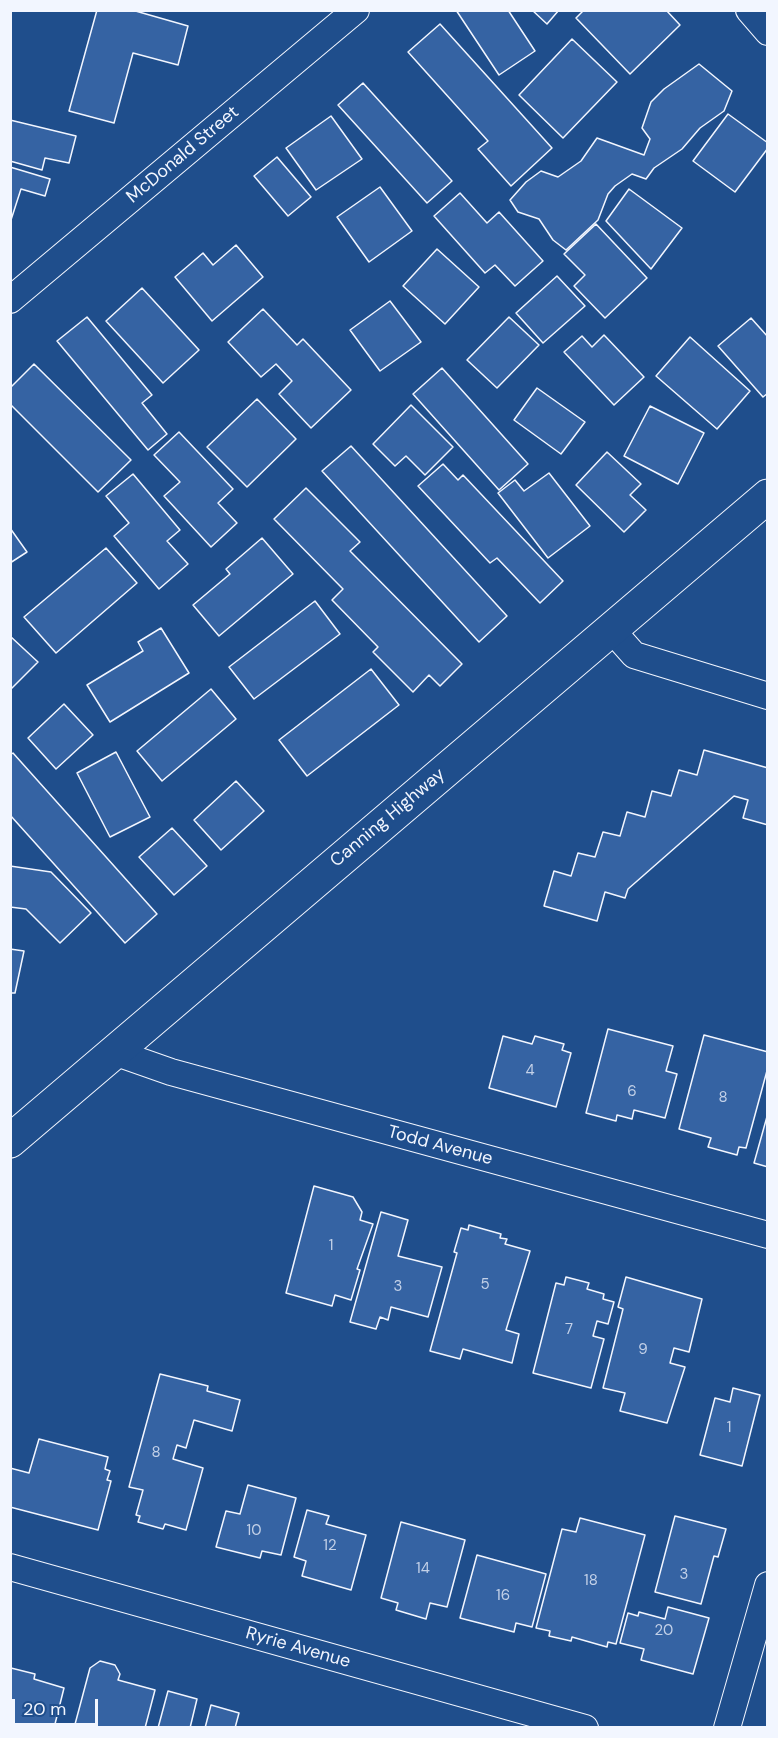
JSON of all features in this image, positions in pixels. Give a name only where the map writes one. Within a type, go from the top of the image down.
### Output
[{"type":"highway","name":"Canning Highway","points":[[10,1141],[768,496]]},
{"type":"street","name":"McDonald Street","points":[[14,293],[356,10]]},
{"type":"street","points":[[749,10],[768,32]]},
{"type":"street","points":[[610,629],[634,655],[768,696]]},
{"type":"street","name":"Todd Avenue","points":[[114,1052],[171,1072],[768,1236]]},
{"type":"street","name":"Ryrie Avenue","points":[[10,1568],[585,1728]]},
{"type":"street","points":[[727,1728],[768,1585]]},
{"type":"building","points":[[97,10],[132,10],[188,26],[178,65],[133,53],[114,123],[69,111]]},
{"type":"building","points":[[456,10],[508,10],[535,51],[499,75]]},
{"type":"building","points":[[532,10],[559,10],[547,24]]},
{"type":"building","points":[[584,10],[666,10],[680,25],[630,74],[576,18]]},
{"type":"building","points":[[440,24],[552,148],[511,186],[478,149],[488,141],[408,52]]},
{"type":"building","points":[[572,39],[617,82],[563,138],[519,95]]},
{"type":"building","points":[[699,64],[732,91],[724,111],[700,128],[682,149],[654,168],[646,179],[632,174],[615,186],[608,194],[598,220],[566,250],[553,240],[539,219],[518,212],[510,200],[526,182],[541,171],[558,177],[581,161],[597,138],[644,155],[650,139],[642,128],[651,102],[664,89]]},
{"type":"building","points":[[363,83],[452,181],[427,203],[338,105]]},
{"type":"building","points":[[728,114],[768,143],[768,148],[735,192],[693,161]]},
{"type":"building","points":[[331,116],[362,159],[316,190],[286,148]]},
{"type":"building","points":[[10,120],[76,136],[69,163],[45,158],[42,170],[10,161]]},
{"type":"building","points":[[277,157],[311,197],[288,216],[254,176]]},
{"type":"building","points":[[10,167],[50,179],[45,196],[21,189],[10,223]]},
{"type":"building","points":[[380,187],[412,231],[369,262],[337,217]]},
{"type":"building","points":[[629,189],[682,228],[651,269],[606,221]]},
{"type":"building","points":[[460,193],[487,223],[499,212],[543,261],[515,286],[495,265],[485,273],[434,216]]},
{"type":"building","points":[[596,224],[647,278],[605,318],[574,286],[585,275],[564,254]]},
{"type":"building","points":[[236,245],[263,277],[212,321],[175,277],[203,253],[213,265]]},
{"type":"building","points":[[437,249],[479,287],[445,324],[403,286]]},
{"type":"building","points":[[557,276],[585,306],[543,343],[516,313]]},
{"type":"building","points":[[142,288],[199,350],[163,383],[106,321]]},
{"type":"building","points":[[390,301],[421,342],[380,371],[350,330]]},
{"type":"building","points":[[263,309],[297,345],[303,339],[351,390],[311,428],[279,394],[292,381],[276,364],[261,377],[228,342]]},
{"type":"building","points":[[87,317],[152,395],[142,403],[167,434],[148,450],[57,341]]},
{"type":"building","points":[[509,317],[539,345],[497,388],[467,360]]},
{"type":"building","points":[[751,318],[768,337],[768,393],[763,397],[718,346]]},
{"type":"building","points":[[604,335],[644,377],[614,405],[564,352],[582,336],[592,347]]},
{"type":"building","points":[[690,337],[750,391],[717,429],[656,376]]},
{"type":"building","points":[[34,364],[131,460],[98,492],[10,404],[10,388]]},
{"type":"building","points":[[442,368],[528,464],[499,490],[413,394]]},
{"type":"building","points":[[537,388],[585,422],[561,454],[514,420]]},
{"type":"building","points":[[257,399],[296,439],[247,487],[207,447]]},
{"type":"building","points":[[411,405],[453,447],[425,475],[406,456],[395,466],[373,444]]},
{"type":"building","points":[[650,406],[704,433],[678,484],[624,456]]},
{"type":"building","points":[[179,432],[233,489],[218,503],[237,523],[211,547],[164,496],[180,482],[154,455]]},
{"type":"building","points":[[351,446],[507,616],[479,642],[322,471]]},
{"type":"building","points":[[607,452],[641,484],[630,495],[646,510],[624,532],[576,485]]},
{"type":"building","points":[[443,464],[458,480],[463,475],[563,581],[540,603],[497,558],[490,563],[418,486]]},
{"type":"building","points":[[549,473],[590,526],[548,558],[498,493],[515,480],[524,491]]},
{"type":"building","points":[[133,474],[180,530],[167,541],[188,564],[159,589],[114,536],[129,523],[106,496]]},
{"type":"building","points":[[306,488],[360,542],[350,551],[462,664],[440,686],[429,675],[413,692],[373,652],[378,647],[332,600],[343,589],[274,519]]},
{"type":"building","points":[[10,528],[27,552],[10,563]]},
{"type":"building","points":[[262,538],[293,574],[219,636],[193,605],[230,574],[226,569]]},
{"type":"building","points":[[106,548],[137,583],[56,653],[24,617]]},
{"type":"building","points":[[315,601],[340,634],[254,699],[229,667]]},
{"type":"building","points":[[161,628],[189,673],[110,722],[87,685],[143,651],[138,642]]},
{"type":"building","points":[[10,636],[38,662],[10,690]]},
{"type":"building","points":[[371,669],[399,705],[307,776],[279,740]]},
{"type":"building","points":[[211,689],[236,719],[162,781],[137,751]]},
{"type":"building","points":[[64,704],[93,735],[56,769],[28,738]]},
{"type":"building","points":[[704,750],[768,768],[768,825],[743,818],[748,800],[734,796],[628,889],[625,898],[605,892],[597,921],[544,906],[554,871],[571,876],[578,853],[595,857],[603,832],[620,836],[627,812],[645,817],[652,791],[671,796],[679,770],[697,775]]},
{"type":"building","points":[[116,752],[150,817],[110,837],[77,773]]},
{"type":"building","points":[[13,753],[157,914],[125,943],[10,815],[10,755]]},
{"type":"building","points":[[236,781],[264,811],[221,850],[194,820]]},
{"type":"building","points":[[172,828],[207,866],[174,895],[139,857]]},
{"type":"building","points":[[10,866],[51,872],[91,913],[60,943],[26,909],[10,907]]},
{"type":"building","points":[[10,949],[24,951],[15,993],[10,993]]},
{"type":"building","points":[[608,1029],[673,1046],[666,1071],[677,1074],[665,1118],[634,1110],[632,1119],[617,1115],[616,1121],[586,1113]]},
{"type":"building","points":[[704,1035],[768,1052],[768,1067],[746,1148],[739,1147],[737,1155],[708,1147],[711,1138],[679,1129]]},
{"type":"building","points":[[503,1036],[532,1044],[535,1036],[564,1044],[562,1050],[571,1053],[556,1107],[489,1088]]},
{"type":"building","points":[[768,1113],[768,1167],[754,1163]]},
{"type":"building","points":[[314,1186],[353,1197],[362,1212],[360,1220],[373,1224],[357,1269],[360,1270],[351,1300],[335,1295],[332,1306],[286,1293]]},
{"type":"building","points":[[381,1212],[408,1220],[398,1256],[442,1267],[428,1317],[391,1307],[388,1320],[380,1317],[376,1329],[350,1322]]},
{"type":"building","points":[[469,1225],[501,1234],[500,1238],[507,1239],[505,1244],[530,1251],[506,1330],[519,1334],[512,1363],[463,1349],[460,1359],[430,1351],[457,1253],[454,1252],[461,1228],[468,1230]]},
{"type":"building","points":[[566,1277],[589,1283],[587,1289],[604,1294],[603,1299],[614,1302],[608,1324],[597,1321],[593,1336],[604,1339],[591,1388],[533,1373],[556,1283],[564,1285]]},
{"type":"building","points":[[626,1277],[702,1299],[689,1352],[674,1348],[670,1363],[685,1367],[667,1423],[620,1411],[625,1393],[603,1388],[623,1309],[618,1307]]},
{"type":"building","points":[[160,1374],[208,1386],[207,1391],[240,1400],[232,1431],[194,1420],[186,1448],[177,1445],[173,1459],[203,1468],[186,1530],[165,1524],[163,1529],[138,1522],[140,1516],[136,1515],[143,1490],[129,1487]]},
{"type":"building","points":[[733,1388],[760,1395],[742,1466],[700,1455],[715,1398],[730,1402]]},
{"type":"building","points":[[39,1439],[108,1457],[105,1469],[110,1471],[107,1480],[111,1481],[98,1530],[10,1507],[10,1468],[29,1473]]},
{"type":"building","points":[[248,1485],[296,1498],[281,1555],[262,1551],[260,1558],[216,1547],[226,1511],[240,1514]]},
{"type":"building","points":[[307,1510],[329,1516],[326,1524],[366,1535],[351,1590],[302,1576],[306,1561],[294,1557]]},
{"type":"building","points":[[675,1516],[726,1529],[718,1557],[714,1556],[701,1604],[655,1592]]},
{"type":"building","points":[[580,1518],[645,1535],[616,1644],[608,1642],[607,1647],[572,1637],[571,1641],[549,1636],[550,1631],[536,1628],[562,1529],[576,1532]]},
{"type":"building","points":[[401,1522],[465,1540],[447,1607],[430,1603],[426,1619],[396,1610],[398,1603],[381,1598]]},
{"type":"building","points":[[477,1555],[546,1574],[532,1627],[516,1623],[514,1632],[460,1618]]},
{"type":"building","points":[[668,1607],[709,1618],[693,1674],[641,1660],[644,1649],[620,1643],[628,1613],[638,1616],[639,1612],[665,1619]]},
{"type":"building","points":[[100,1661],[115,1665],[120,1674],[118,1680],[155,1690],[145,1728],[74,1728],[90,1668]]},
{"type":"building","points":[[11,1668],[35,1674],[34,1679],[64,1688],[54,1728],[10,1728]]},
{"type":"building","points":[[168,1691],[197,1699],[190,1728],[158,1728]]},
{"type":"building","points":[[211,1705],[239,1713],[235,1728],[205,1728]]}]
